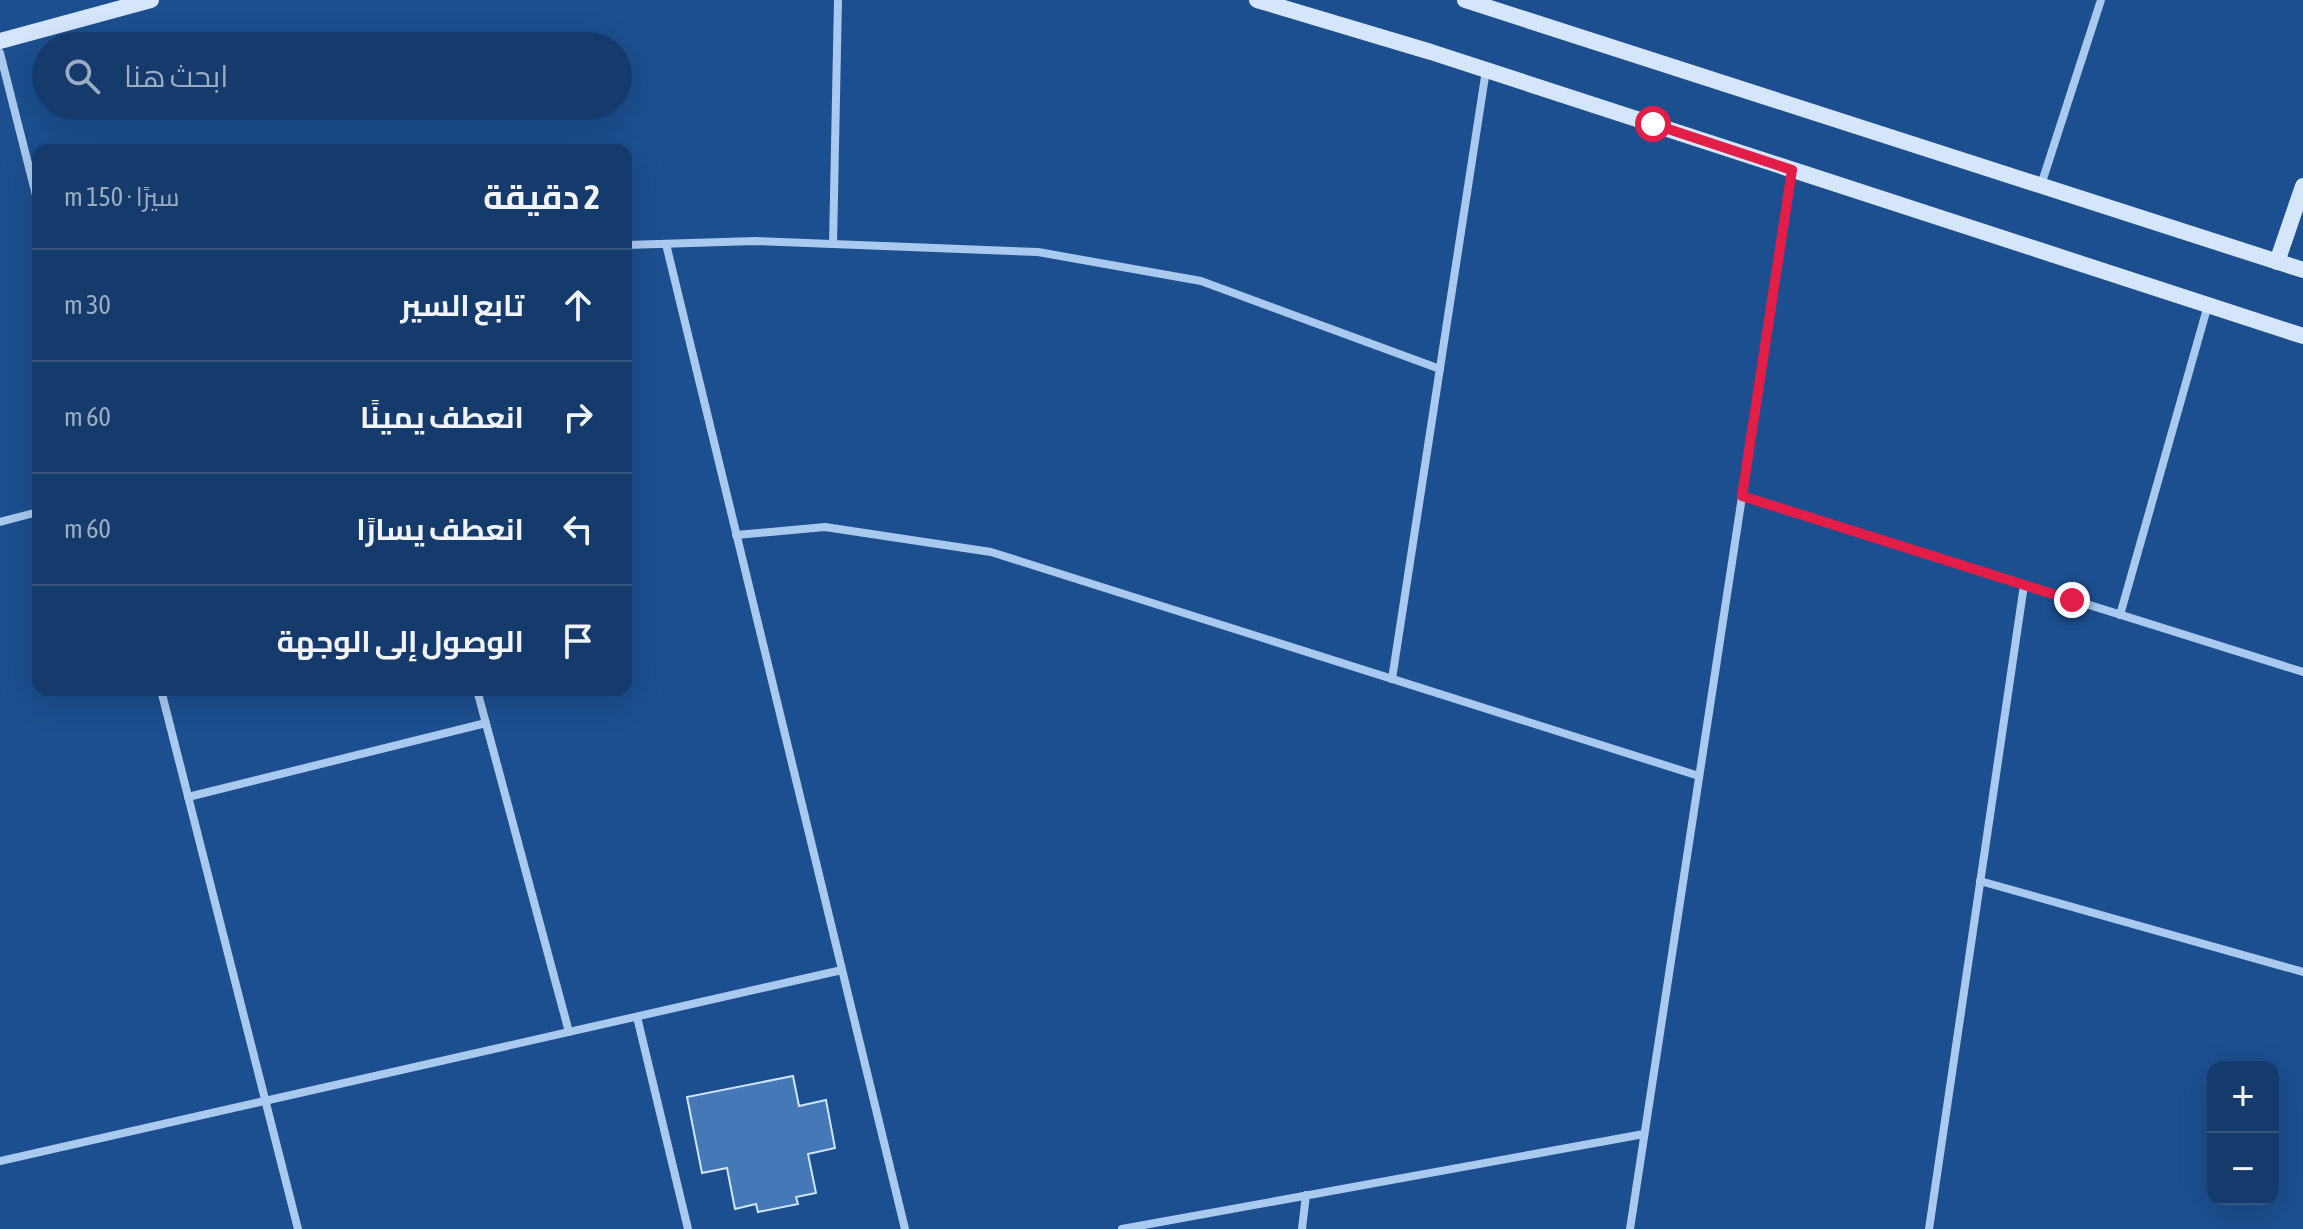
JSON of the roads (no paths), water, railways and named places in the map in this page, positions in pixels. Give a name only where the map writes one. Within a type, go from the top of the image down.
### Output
[{"type":"street","points":[[33,32],[151,0]]},
{"type":"street","points":[[833,244],[838,0]]},
{"type":"street","points":[[1257,0],[1486,70],[2303,336]]},
{"type":"street","points":[[1465,0],[2303,270]]},
{"type":"street","points":[[2041,185],[2101,0]]},
{"type":"street","points":[[0,41],[32,32]]},
{"type":"street","points":[[0,53],[32,179]]},
{"type":"street","points":[[1392,679],[1486,70]]},
{"type":"street","points":[[1630,1229],[1792,170]]},
{"type":"street","points":[[2277,262],[2303,186]]},
{"type":"street","points":[[632,245],[755,241],[1038,252],[1201,281],[1440,369]]},
{"type":"street","points":[[666,244],[905,1229]]},
{"type":"street","points":[[2120,615],[2208,305]]},
{"type":"street","points":[[1742,496],[2303,672]]},
{"type":"street","points":[[0,522],[32,514]]},
{"type":"street","points":[[736,535],[825,527],[991,552],[1699,776]]},
{"type":"street","points":[[1929,1229],[2024,585]]},
{"type":"street","points":[[163,696],[298,1229]]},
{"type":"street","points":[[479,696],[569,1032]]},
{"type":"street","points":[[188,797],[486,723]]},
{"type":"street","points":[[1980,881],[2303,972]]},
{"type":"street","points":[[0,1161],[842,970]]},
{"type":"street","points":[[637,1017],[688,1229]]},
{"type":"street","points":[[1122,1229],[1644,1134]]},
{"type":"street","points":[[1302,1229],[1306,1195]]}]
